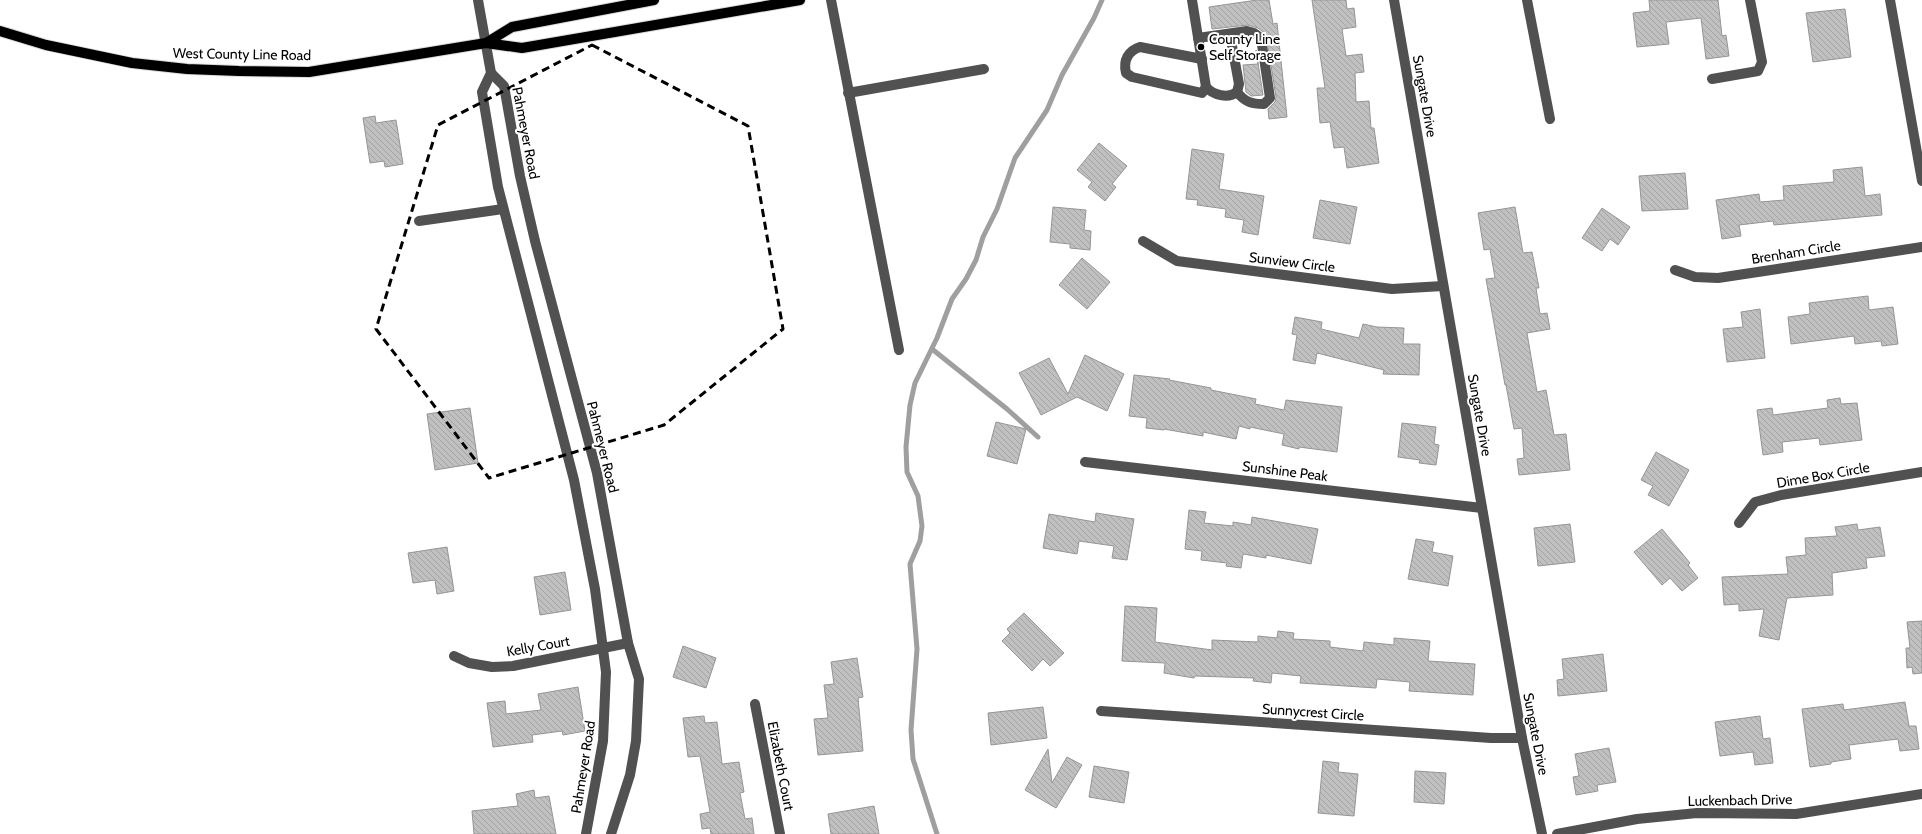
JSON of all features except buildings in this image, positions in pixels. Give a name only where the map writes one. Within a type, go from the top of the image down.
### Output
[{"type":"main road","name":"West County Line Road","points":[[486,43],[512,27],[654,0]]},
{"type":"main road","name":"West County Line Road","points":[[0,31],[46,45],[132,63],[187,69],[308,72],[486,43],[522,48],[800,0]]},
{"type":"street","points":[[478,0],[491,73]]},
{"type":"street","points":[[831,0],[899,350]]},
{"type":"street","points":[[1192,0],[1206,87],[1209,91],[1222,96],[1233,96],[1237,92],[1239,84],[1230,35]]},
{"type":"street","name":"Sungate Drive","points":[[1394,0],[1522,738],[1542,834]]},
{"type":"street","points":[[1527,0],[1550,119]]},
{"type":"street","points":[[1712,79],[1758,71],[1762,62],[1750,0]]},
{"type":"street","points":[[1890,0],[1922,181]]},
{"type":"street","points":[[1198,38],[1230,35],[1247,31],[1254,33],[1261,38],[1270,98],[1264,104],[1253,104],[1242,99],[1237,92]]},
{"type":"street","points":[[1202,59],[1140,47],[1132,50],[1127,55],[1125,68],[1126,73],[1132,77],[1191,92],[1202,93],[1206,87]]},
{"type":"street","points":[[848,93],[984,69]]},
{"type":"street","name":"Pahmeyer Road","points":[[586,834],[603,735],[606,672],[594,581],[574,480],[503,210],[482,92],[491,73],[504,86],[520,176],[535,241],[597,473],[628,643],[639,679],[637,733],[630,775],[611,834]]},
{"type":"street","points":[[419,221],[503,210]]},
{"type":"street","name":"Sunview Circle","points":[[1143,241],[1178,261],[1392,289],[1443,286]]},
{"type":"street","name":"Brenham Circle","points":[[1675,270],[1695,277],[1718,278],[1922,247]]},
{"type":"street","name":"Sunshine Peak","points":[[1085,462],[1482,508]]},
{"type":"street","name":"Dime Box Circle","points":[[1738,523],[1755,502],[1781,495],[1922,472]]},
{"type":"street","name":"Kelly Court","points":[[454,656],[469,663],[492,668],[513,666],[628,643]]},
{"type":"street","name":"Elizabeth Court","points":[[755,704],[780,834]]},
{"type":"street","name":"Sunnycrest Circle","points":[[1102,711],[1491,738],[1522,738]]},
{"type":"street","name":"Luckenbach Drive","points":[[1558,834],[1637,819],[1697,813],[1796,814],[1922,794]]},
{"type":"highlighted area","points":[[592,45],[748,126],[783,329],[664,425],[489,478],[376,329],[438,125]]},
{"type":"waterway","points":[[937,834],[913,759],[911,730],[917,649],[910,564],[920,541],[922,526],[918,496],[907,472],[906,447],[910,405],[915,383],[937,338],[952,299],[966,279],[976,260],[983,237],[997,209],[1015,158],[1047,110],[1062,75],[1094,18],[1102,0]]},
{"type":"waterway","points":[[932,349],[1007,409],[1038,437]]},
{"type":"place","name":"County Line Self Storage","points":[[1201,47]]}]
